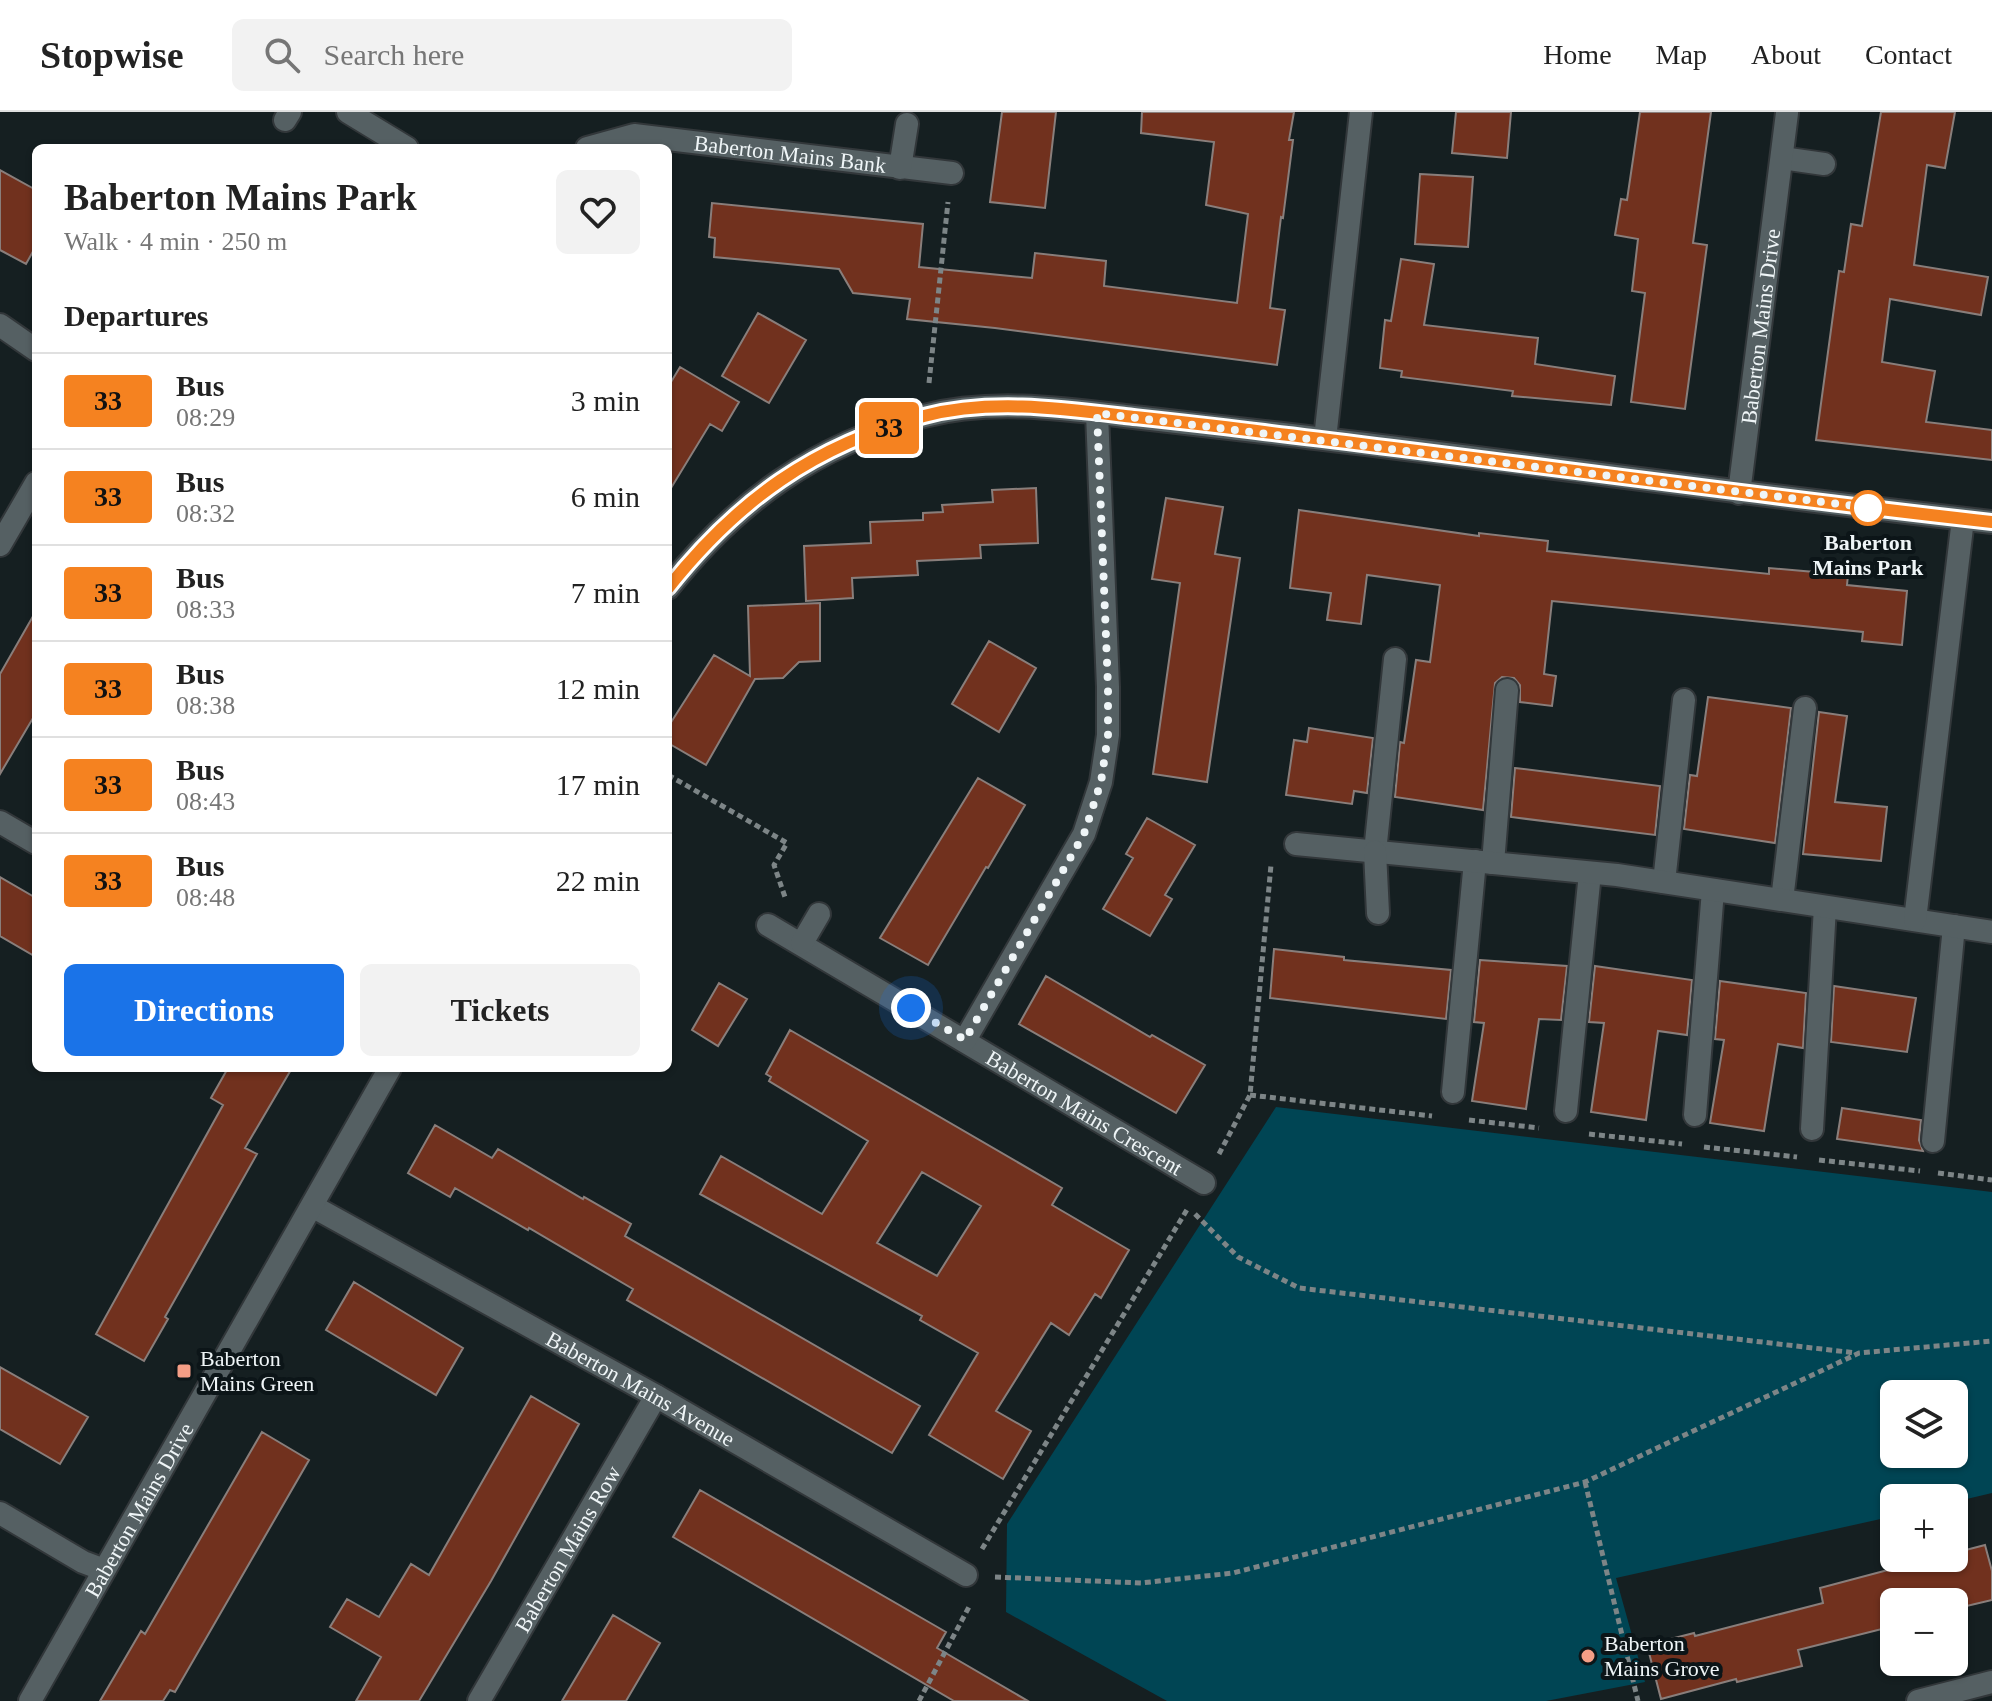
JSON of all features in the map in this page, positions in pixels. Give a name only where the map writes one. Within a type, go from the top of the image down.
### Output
[{"type":"street","points":[[348,112],[400,144]]},
{"type":"street","points":[[1325,439],[1361,112]]},
{"type":"street","name":"Baberton Mains Drive","points":[[1739,493],[1787,113]]},
{"type":"street","name":"Baberton Mains Bank","points":[[900,168],[907,124]]},
{"type":"street","name":"Baberton Mains Bank","points":[[601,144],[634,135],[952,173]]},
{"type":"street","points":[[1782,158],[1824,164]]},
{"type":"street","points":[[0,325],[32,347]]},
{"type":"street","points":[[672,583],[700,548],[758,495],[814,458],[925,416],[972,408],[1017,406],[1097,413],[1992,522]]},
{"type":"street","name":"Baberton Mains Crescent","points":[[965,1040],[1084,834],[1101,782],[1108,735],[1108,687],[1097,413]]},
{"type":"street","points":[[0,545],[32,490]]},
{"type":"street","points":[[1915,920],[1963,519]]},
{"type":"street","points":[[1378,913],[1375,852],[1395,659]]},
{"type":"street","points":[[1453,1092],[1507,690]]},
{"type":"street","points":[[1664,882],[1684,700]]},
{"type":"street","points":[[1782,900],[1805,708]]},
{"type":"street","points":[[0,822],[32,841]]},
{"type":"street","points":[[1296,844],[1664,882],[1992,932]]},
{"type":"street","points":[[1566,1111],[1590,873]]},
{"type":"street","points":[[1695,1115],[1713,890]]},
{"type":"street","points":[[1812,1129],[1825,907]]},
{"type":"street","points":[[802,943],[819,914]]},
{"type":"street","name":"Baberton Mains Crescent","points":[[768,925],[1204,1183]]},
{"type":"street","points":[[1933,1141],[1954,926]]},
{"type":"street","name":"Baberton Mains Drive","points":[[30,1701],[388,1072]]},
{"type":"street","name":"Baberton Mains Avenue","points":[[312,1206],[656,1396],[966,1575]]},
{"type":"street","name":"Baberton Mains Row","points":[[479,1701],[656,1396]]},
{"type":"street","points":[[0,1513],[83,1562],[104,1570]]},
{"type":"street","points":[[1918,1701],[1992,1682]]},
{"type":"path","points":[[925,416],[952,173]]},
{"type":"path","points":[[672,777],[787,843],[774,865],[802,943]]},
{"type":"path","points":[[919,1701],[971,1604],[966,1575],[1204,1183],[1250,1095],[1271,863],[1296,844]]},
{"type":"path","points":[[1250,1095],[1439,1117]]},
{"type":"path","points":[[1455,1118],[1550,1129]]},
{"type":"path","points":[[1581,1133],[1802,1158]]},
{"type":"path","points":[[1818,1160],[1992,1180]]},
{"type":"path","points":[[1188,1208],[1238,1257],[1299,1288],[1859,1353],[1992,1341]]},
{"type":"path","points":[[966,1575],[1066,1582],[1141,1583],[1233,1573],[1585,1482],[1859,1353]]},
{"type":"path","points":[[1585,1482],[1638,1701]]},
{"type":"shaded area","points":[[1276,1107],[1992,1192],[1992,1493],[1968,1499],[1968,1484],[1880,1484],[1880,1519],[1616,1578],[1645,1682],[1546,1701],[1167,1701],[1006,1612],[1007,1524]]},
{"type":"building","points":[[1002,112],[1056,112],[1045,208],[990,202]]},
{"type":"building","points":[[1142,112],[1294,112],[1289,140],[1293,140],[1270,308],[1285,310],[1277,365],[907,319],[910,299],[853,293],[839,269],[714,257],[715,238],[709,237],[712,203],[923,224],[919,267],[1032,278],[1035,253],[1106,261],[1104,286],[1237,303],[1248,214],[1206,205],[1214,142],[1141,133]]},
{"type":"building","points":[[1456,112],[1511,112],[1507,158],[1452,153]]},
{"type":"building","points":[[1640,112],[1711,112],[1693,243],[1707,245],[1685,409],[1631,402],[1645,293],[1632,291],[1638,239],[1615,235],[1621,199],[1627,200]]},
{"type":"building","points":[[1881,112],[1955,112],[1945,168],[1927,165],[1914,265],[1988,277],[1981,315],[1890,299],[1882,362],[1935,371],[1926,422],[1992,430],[1992,460],[1816,440],[1839,271],[1844,272],[1851,224],[1862,226]]},
{"type":"building","points":[[0,170],[32,188],[32,253],[26,264],[0,250]]},
{"type":"building","points":[[1420,174],[1473,177],[1468,247],[1415,244]]},
{"type":"building","points":[[1401,259],[1434,264],[1424,325],[1538,338],[1535,364],[1615,376],[1611,405],[1512,396],[1513,391],[1401,377],[1402,371],[1380,368],[1385,320],[1391,321]]},
{"type":"building","points":[[758,313],[806,340],[769,403],[722,376]]},
{"type":"building","points":[[680,367],[739,402],[722,431],[710,424],[672,486],[672,380]]},
{"type":"building","points":[[1036,488],[1038,543],[980,545],[981,558],[917,561],[918,575],[852,578],[853,598],[806,601],[804,546],[871,543],[870,522],[923,520],[923,513],[943,512],[942,505],[993,502],[992,490]]},
{"type":"building","points":[[1166,498],[1223,507],[1215,554],[1240,558],[1207,782],[1153,774],[1180,583],[1152,579]]},
{"type":"building","points":[[1299,510],[1479,536],[1479,533],[1548,541],[1547,551],[1769,574],[1769,568],[1848,575],[1847,585],[1907,591],[1902,645],[1862,641],[1863,632],[1552,601],[1544,674],[1556,676],[1552,706],[1520,702],[1520,685],[1514,678],[1502,677],[1495,683],[1483,810],[1395,797],[1400,742],[1404,743],[1416,660],[1430,662],[1440,585],[1367,575],[1361,624],[1327,620],[1331,593],[1290,588]]},
{"type":"building","points":[[820,603],[820,661],[799,662],[783,678],[755,679],[706,765],[672,745],[672,721],[714,655],[750,676],[748,606]]},
{"type":"building","points":[[32,618],[32,720],[0,774],[0,674]]},
{"type":"building","points":[[989,641],[1036,668],[999,732],[952,704]]},
{"type":"building","points":[[1708,697],[1791,708],[1775,843],[1684,829],[1690,775],[1697,776]]},
{"type":"building","points":[[1819,712],[1847,716],[1835,802],[1887,807],[1881,861],[1803,854]]},
{"type":"building","points":[[1309,728],[1373,738],[1367,793],[1354,791],[1352,804],[1286,795],[1294,740],[1307,742]]},
{"type":"building","points":[[1515,768],[1660,786],[1655,835],[1511,817]]},
{"type":"building","points":[[978,778],[1025,805],[928,965],[880,938]]},
{"type":"building","points":[[1147,818],[1195,845],[1165,895],[1172,899],[1150,936],[1103,909],[1133,858],[1126,854]]},
{"type":"building","points":[[0,877],[32,896],[32,955],[0,936]]},
{"type":"building","points":[[1274,949],[1344,957],[1344,960],[1451,970],[1446,1019],[1270,998]]},
{"type":"building","points":[[1480,960],[1567,966],[1561,1020],[1539,1019],[1526,1109],[1472,1101],[1484,1023],[1474,1022]]},
{"type":"building","points":[[1595,966],[1692,980],[1687,1035],[1658,1031],[1646,1120],[1591,1112],[1604,1023],[1589,1022]]},
{"type":"building","points":[[1046,976],[1150,1037],[1152,1035],[1205,1065],[1176,1113],[1019,1024]]},
{"type":"building","points":[[1720,981],[1806,993],[1803,1048],[1778,1044],[1764,1131],[1710,1123],[1724,1040],[1715,1039]]},
{"type":"building","points":[[719,983],[747,999],[718,1046],[692,1030]]},
{"type":"building","points":[[1834,986],[1916,998],[1907,1052],[1831,1042]]},
{"type":"building","points":[[790,1030],[1062,1188],[1052,1205],[1129,1250],[1101,1298],[1095,1294],[1069,1335],[1051,1323],[996,1411],[1031,1431],[1003,1479],[929,1435],[978,1353],[920,1320],[922,1316],[700,1194],[721,1156],[822,1214],[868,1141],[769,1081],[771,1077],[766,1074]],"holes":[[[922,1172],[981,1206],[937,1276],[877,1243]]]},
{"type":"building","points":[[226,1072],[290,1072],[245,1148],[257,1154],[165,1317],[168,1319],[144,1361],[96,1334],[223,1105],[211,1098]]},
{"type":"building","points":[[1842,1108],[1921,1120],[1919,1140],[1923,1151],[1837,1139]]},
{"type":"building","points":[[435,1125],[492,1158],[498,1149],[631,1224],[625,1236],[920,1406],[892,1453],[627,1300],[633,1289],[529,1228],[455,1188],[450,1197],[408,1173]]},
{"type":"building","points":[[354,1282],[463,1348],[436,1395],[326,1330]]},
{"type":"building","points":[[0,1367],[88,1417],[60,1464],[0,1429]]},
{"type":"building","points":[[531,1396],[579,1424],[491,1581],[419,1701],[356,1701],[381,1657],[330,1627],[347,1599],[379,1617],[411,1564],[429,1575]]},
{"type":"building","points":[[262,1432],[309,1460],[175,1692],[170,1690],[163,1701],[100,1701],[141,1631],[145,1634]]},
{"type":"building","points":[[700,1490],[946,1632],[937,1648],[1028,1701],[954,1701],[673,1537]]},
{"type":"building","points":[[1985,1545],[1992,1571],[1992,1600],[1968,1606],[1968,1588],[1880,1588],[1880,1630],[1798,1650],[1802,1666],[1661,1699],[1647,1645],[1823,1603],[1820,1588],[1880,1572],[1968,1572],[1968,1549]]},
{"type":"building","points":[[613,1615],[660,1643],[626,1701],[562,1701]]},
{"type":"bus line","name":"33","points":[[672,583],[700,548],[758,495],[814,458],[925,416],[972,408],[1017,406],[1097,413],[1992,522]]},
{"type":"place","name":"Baberton Mains Park","points":[[1868,508]]},
{"type":"place","name":"Baberton Mains Green","points":[[184,1371]]},
{"type":"place","name":"Baberton Mains Grove","points":[[1588,1656]]},
{"type":"route","points":[[911,1008],[965,1040],[1084,834],[1101,782],[1108,735],[1108,687],[1097,413],[1879,509],[1868,508]]}]
